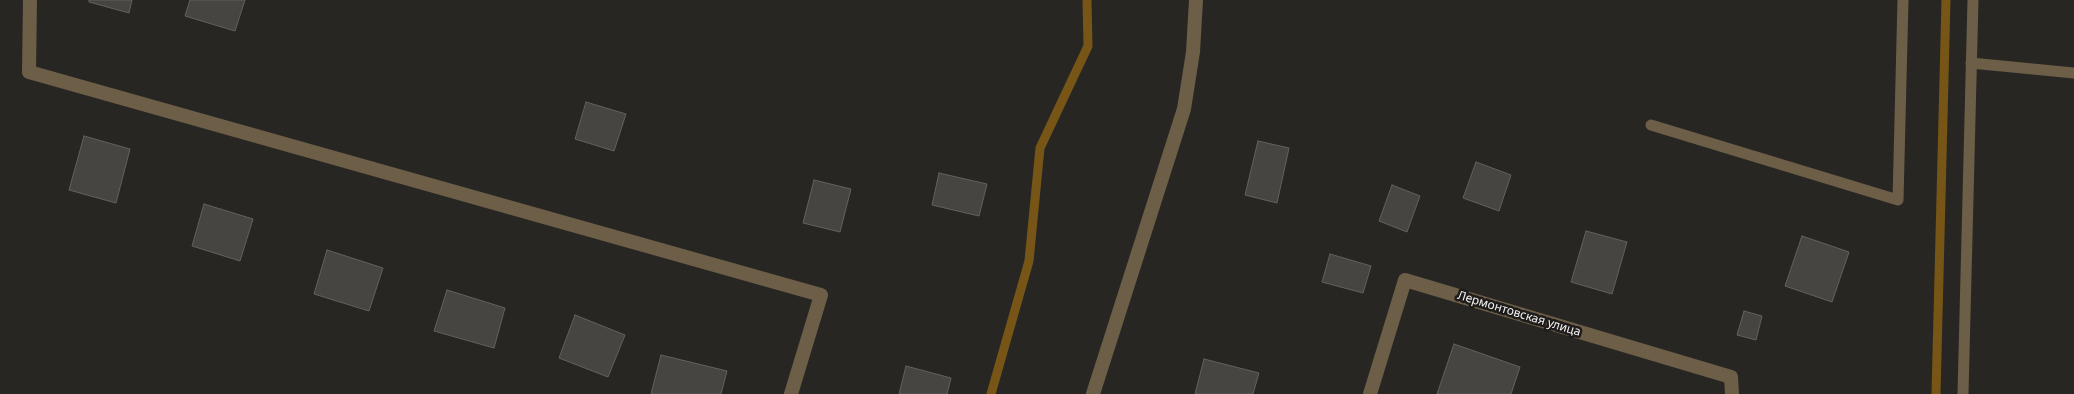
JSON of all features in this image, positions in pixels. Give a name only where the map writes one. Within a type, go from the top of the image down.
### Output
[{"type":"street","points":[[30,0],[30,72],[821,295],[790,394]]},
{"type":"street","points":[[1093,394],[1184,109],[1193,52],[1196,0]]},
{"type":"street","name":"Лермонтовская улица","points":[[1370,394],[1405,280],[1731,378],[1732,394]]},
{"type":"lane","points":[[1650,125],[1898,200],[1903,0]]},
{"type":"lane","points":[[1963,394],[1973,0]]},
{"type":"lane","points":[[1971,62],[2074,74]]},
{"type":"building","points":[[89,0],[132,0],[129,13],[89,2]]},
{"type":"building","points":[[190,0],[245,0],[235,31],[185,16]]},
{"type":"building","points":[[586,102],[626,114],[614,151],[575,139]]},
{"type":"building","points":[[84,136],[130,149],[116,203],[69,190]]},
{"type":"building","points":[[1258,141],[1289,148],[1277,203],[1245,195]]},
{"type":"building","points":[[1476,162],[1511,175],[1499,211],[1463,198]]},
{"type":"building","points":[[939,173],[987,184],[979,216],[932,205]]},
{"type":"building","points":[[814,180],[851,189],[840,232],[803,223]]},
{"type":"building","points":[[1392,185],[1420,196],[1407,232],[1379,221]]},
{"type":"building","points":[[204,204],[253,219],[240,261],[192,246]]},
{"type":"building","points":[[1586,231],[1627,242],[1612,294],[1571,282]]},
{"type":"building","points":[[1802,236],[1849,252],[1832,302],[1785,286]]},
{"type":"building","points":[[327,250],[383,268],[369,311],[314,294]]},
{"type":"building","points":[[1330,254],[1371,266],[1363,293],[1322,282]]},
{"type":"building","points":[[447,290],[505,308],[494,348],[434,331]]},
{"type":"building","points":[[1744,311],[1762,316],[1756,340],[1737,335]]},
{"type":"building","points":[[575,315],[625,335],[608,377],[559,358]]},
{"type":"building","points":[[1454,344],[1520,367],[1511,394],[1437,394]]},
{"type":"building","points":[[661,355],[727,371],[721,394],[651,394]]},
{"type":"building","points":[[1204,359],[1259,373],[1253,394],[1195,394]]},
{"type":"building","points":[[906,366],[951,378],[947,394],[899,394]]},
{"type":"waterway","points":[[991,394],[1029,261],[1040,148],[1088,46],[1087,0]]},
{"type":"waterway","points":[[1936,394],[1946,0]]}]
